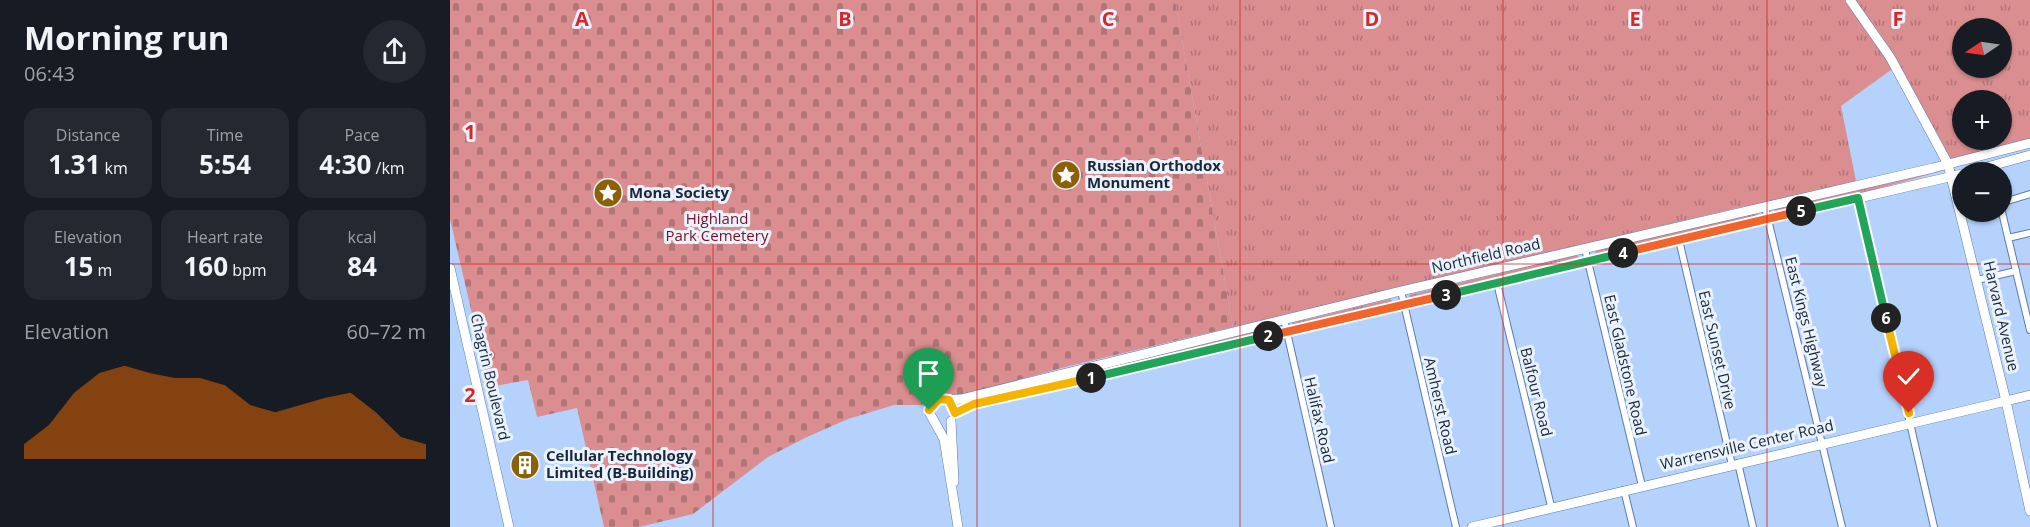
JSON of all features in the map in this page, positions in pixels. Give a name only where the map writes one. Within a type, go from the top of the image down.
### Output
[{"type":"main road","name":"Harvard Avenue","points":[[1850,0],[1890,57],[1952,169]]},
{"type":"main road","name":"Northfield Road","points":[[949,400],[1401,291],[1948,164],[2030,142]]},
{"type":"main road","points":[[2005,162],[2030,155]]},
{"type":"main road","name":"Northfield Road","points":[[953,417],[974,404],[1952,176]]},
{"type":"main road","name":"Harvard Avenue","points":[[1966,222],[2030,511]]},
{"type":"main road","name":"Chagrin Boulevard","points":[[450,268],[509,527]]},
{"type":"main road","name":"Warrensville Center Road","points":[[1472,527],[1511,522],[1551,507],[1823,442],[2030,396]]},
{"type":"main road","points":[[953,499],[953,417],[949,400],[939,399],[931,405],[929,415],[944,439],[953,499],[958,527]]},
{"type":"main road","points":[[936,424],[946,424],[953,417]]},
{"type":"street","points":[[2030,194],[2001,205],[2016,272],[2027,302],[2030,330]]},
{"type":"street","points":[[1858,198],[1934,527]]},
{"type":"street","name":"East Kings Highway","points":[[1766,207],[1842,527]]},
{"type":"street","points":[[2008,238],[2030,233]]},
{"type":"street","name":"East Sunset Drive","points":[[1679,240],[1753,527]]},
{"type":"street","name":"East Gladstone Road","points":[[1585,249],[1642,486]]},
{"type":"street","points":[[1977,280],[2016,272]]},
{"type":"street","name":"Balfour Road","points":[[1497,283],[1551,507]]},
{"type":"street","name":"Amherst Road","points":[[1401,291],[1456,527]]},
{"type":"street","name":"Halifax Road","points":[[1284,319],[1331,527]]},
{"type":"street","points":[[1624,490],[1633,527]]},
{"type":"green space","name":"Highland Park Cemetery","points":[[450,0],[1175,0],[1233,327],[1069,366],[953,398],[938,396],[921,405],[894,405],[848,419],[768,457],[693,514],[639,527],[604,527],[577,408],[537,417],[528,380],[489,387],[450,219]]},
{"type":"green space","points":[[1175,0],[2030,0],[2030,143],[2012,148],[2012,90],[1952,90],[1952,150],[2003,150],[1948,164],[1895,67],[1841,106],[1857,186],[1756,213],[1759,216],[1757,218],[1594,256],[1596,251],[1747,214],[1745,206],[1233,327]]},
{"type":"green space","points":[[1949,169],[1855,195],[1774,213],[1775,209]]},
{"type":"green space","points":[[1576,255],[1579,257],[1577,260],[1410,299],[1409,295]]},
{"type":"green space","points":[[1390,299],[1393,302],[1293,326],[1292,323]]},
{"type":"green space","points":[[1276,325],[1277,330],[1076,376],[1078,375]]},
{"type":"place","name":"Russian Orthodox Monument","points":[[1066,175]]},
{"type":"place","name":"Mona Society","points":[[608,193]]},
{"type":"place","name":"Cellular Technology Limited (B-Building)","points":[[525,465]]},
{"type":"route","points":[[929,410],[934,401],[944,399],[949,400],[955,413],[974,404],[1081,381],[1858,198],[1909,413]]}]
